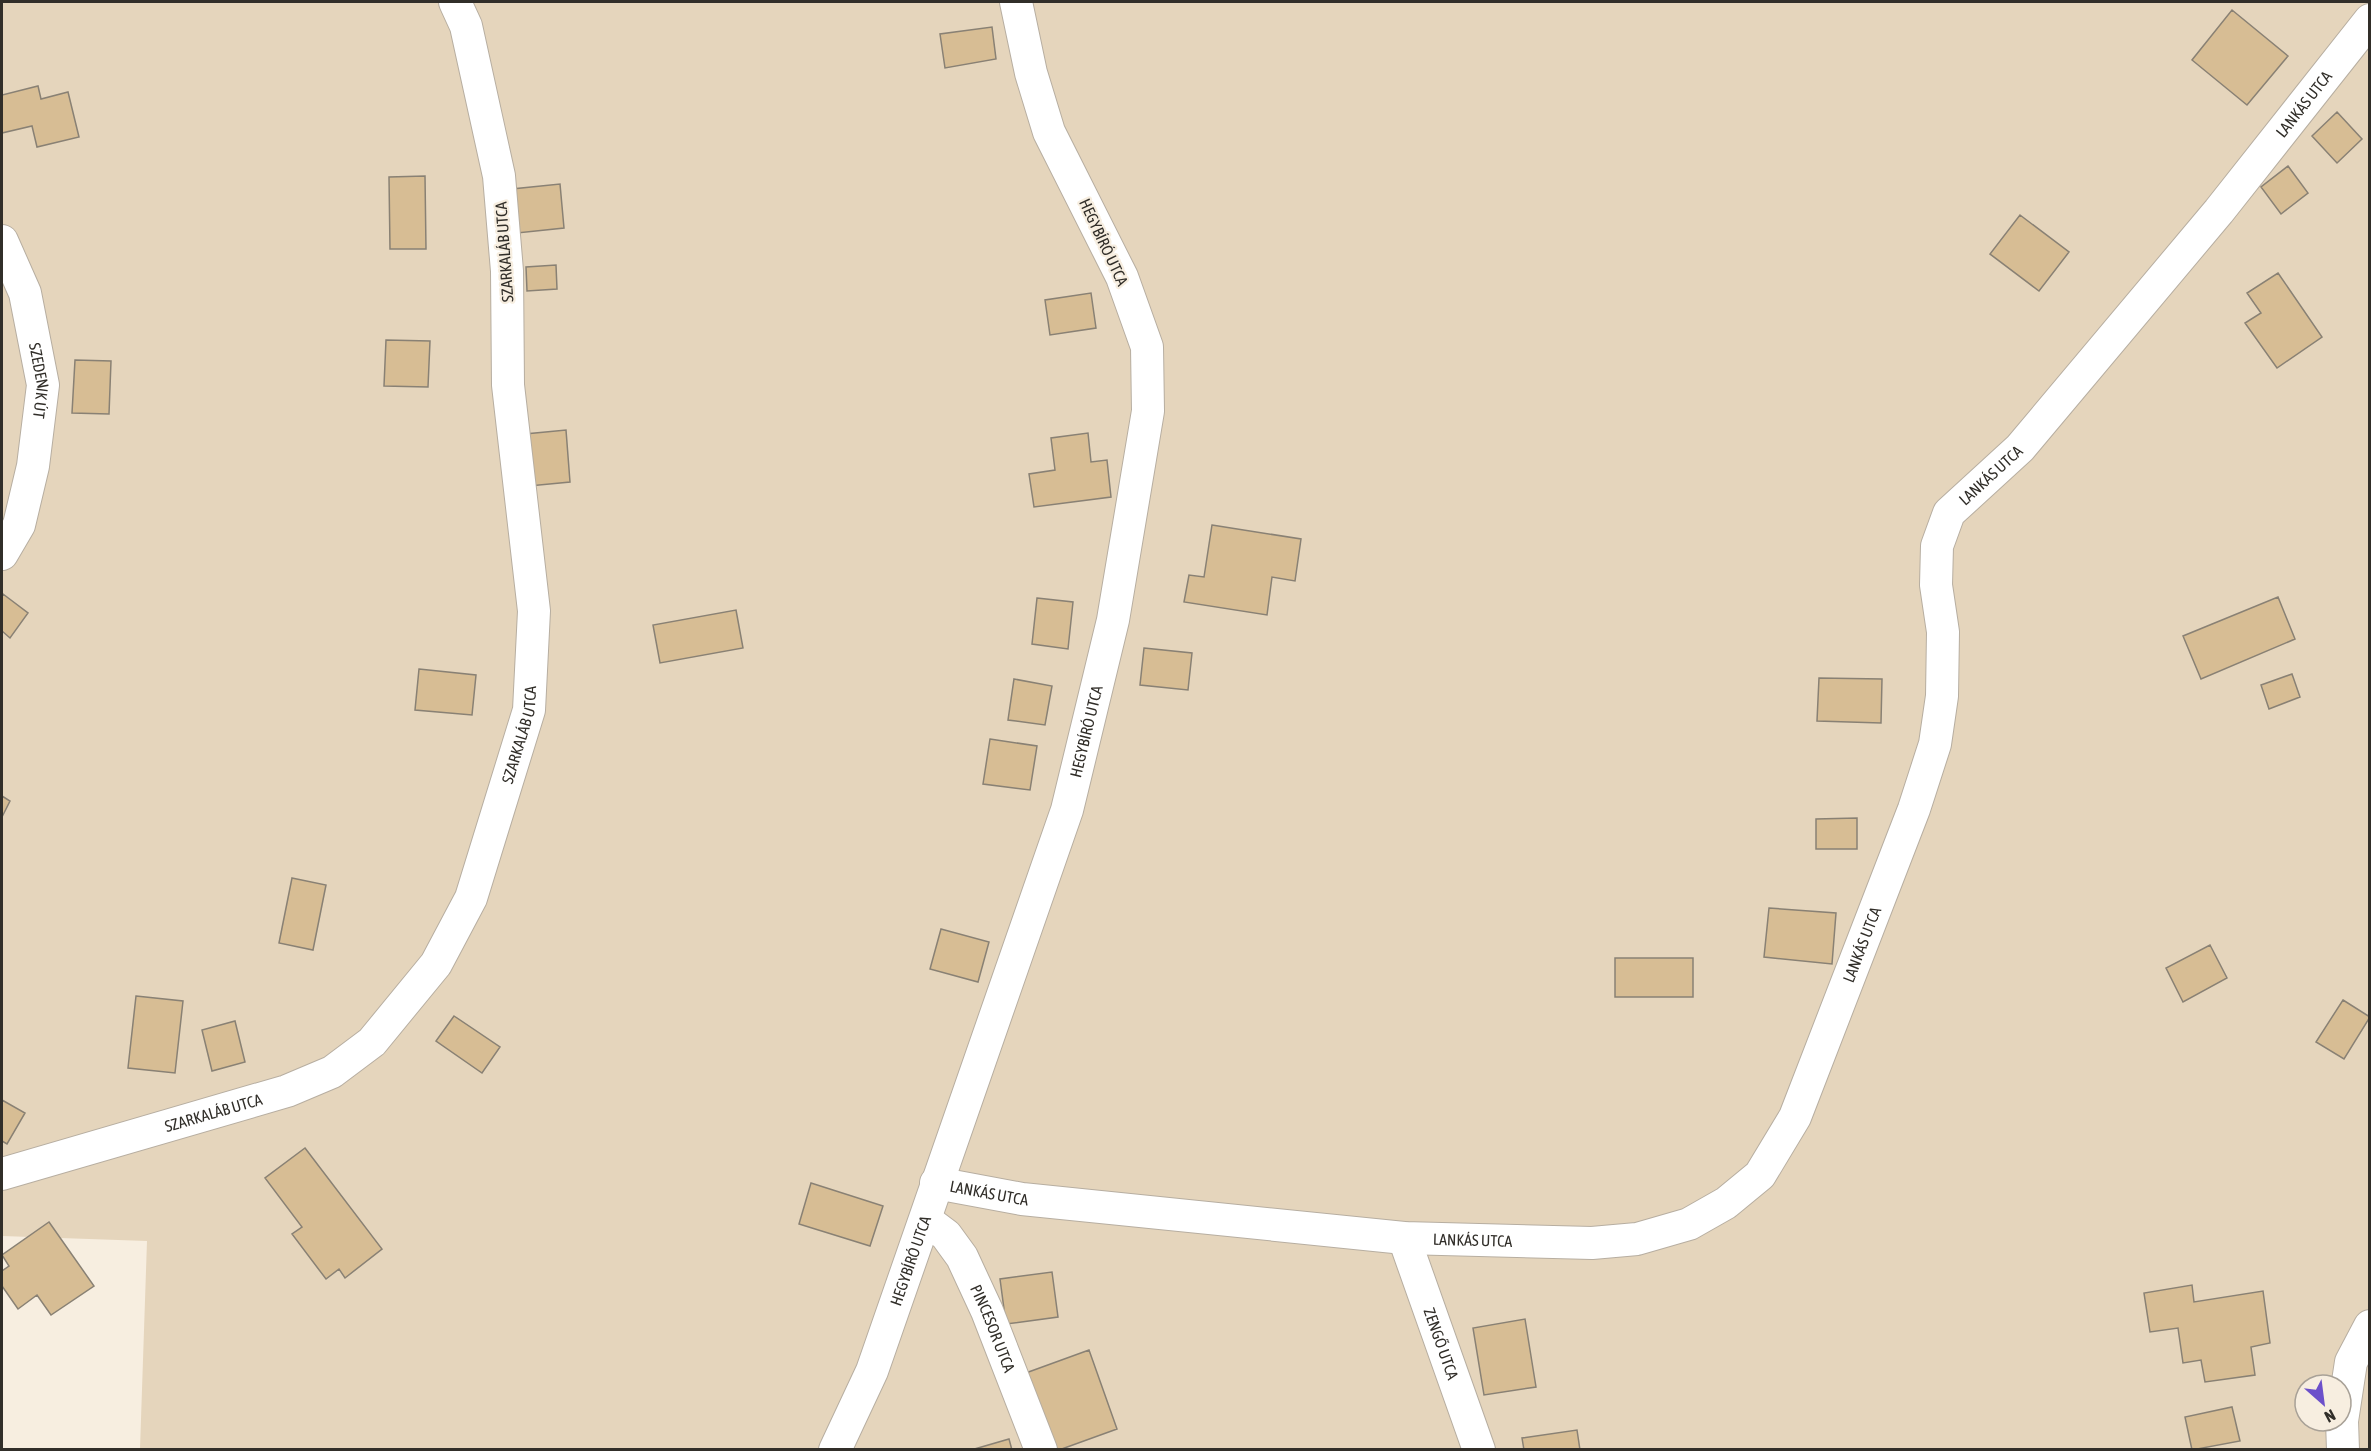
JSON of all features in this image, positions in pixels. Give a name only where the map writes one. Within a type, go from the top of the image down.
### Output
[{"type":"street","name":"SZARKALÁB UTCA","points":[[2,1173],[287,1091],[332,1072],[372,1042],[436,964],[471,898],[529,710],[534,611],[508,385],[507,271],[498,176],[466,26],[455,2]]},
{"type":"street","name":"HEGYBÍRÓ UTCA","points":[[835,1449],[873,1371],[926,1220],[936,1183],[1067,810],[1113,620],[1148,411],[1147,347],[1122,277],[1049,132],[1031,73],[1016,2]]},
{"type":"street","name":"LANKÁS UTCA","points":[[936,1183],[1022,1199],[1404,1238],[1592,1243],[1636,1239],[1689,1224],[1726,1203],[1760,1175],[1795,1117],[1914,808],[1935,744],[1942,696],[1943,632],[1936,585],[1937,546],[1949,513],[2020,448],[2219,211],[2370,20]]},
{"type":"street","name":"SZEDENIK ÚT","points":[[2,241],[25,293],[43,385],[33,466],[19,525],[2,554]]},
{"type":"street","name":"PINCESOR UTCA","points":[[926,1220],[946,1235],[962,1257],[987,1311],[1041,1449]]},
{"type":"street","name":"ZENGŐ UTCA","points":[[1404,1238],[1479,1449]]},
{"type":"street","points":[[2343,1449],[2342,1421],[2351,1362],[2370,1326]]},
{"type":"shaded area","points":[[2,2],[2369,2],[2369,1449],[140,1449],[147,1241],[2,1236]]},
{"type":"building","points":[[2232,10],[2288,56],[2247,105],[2192,60]]},
{"type":"building","points":[[992,27],[996,59],[945,68],[940,34]]},
{"type":"building","points":[[38,86],[41,99],[68,92],[79,137],[37,147],[32,126],[2,133],[2,95]]},
{"type":"building","points":[[2337,112],[2362,139],[2337,163],[2312,136]]},
{"type":"building","points":[[2288,166],[2308,193],[2281,214],[2261,187]]},
{"type":"building","points":[[425,176],[426,249],[390,249],[389,177]]},
{"type":"building","points":[[560,184],[564,228],[517,233],[512,189]]},
{"type":"building","points":[[2020,215],[2069,252],[2039,291],[1990,254]]},
{"type":"building","points":[[556,265],[557,289],[527,291],[526,267]]},
{"type":"building","points":[[2278,273],[2322,337],[2277,368],[2245,323],[2261,313],[2247,293]]},
{"type":"building","points":[[1091,293],[1096,328],[1050,335],[1045,300]]},
{"type":"building","points":[[386,340],[430,341],[428,387],[384,386]]},
{"type":"building","points":[[75,360],[111,361],[109,414],[72,413]]},
{"type":"building","points":[[566,430],[570,482],[529,486],[525,434]]},
{"type":"building","points":[[1088,433],[1091,462],[1107,460],[1111,497],[1034,507],[1029,474],[1055,470],[1051,438]]},
{"type":"building","points":[[1212,525],[1301,539],[1295,581],[1272,577],[1267,615],[1184,602],[1189,575],[1204,577]]},
{"type":"building","points":[[3,594],[28,613],[10,638],[2,631]]},
{"type":"building","points":[[2278,597],[2295,639],[2201,679],[2183,636]]},
{"type":"building","points":[[1037,598],[1073,602],[1068,649],[1032,644]]},
{"type":"building","points":[[736,610],[743,648],[660,663],[653,625]]},
{"type":"building","points":[[1144,648],[1192,653],[1188,690],[1140,685]]},
{"type":"building","points":[[419,669],[476,675],[472,715],[415,710]]},
{"type":"building","points":[[2292,674],[2300,697],[2269,709],[2261,685]]},
{"type":"building","points":[[1819,678],[1882,679],[1881,723],[1817,721]]},
{"type":"building","points":[[1014,679],[1052,686],[1045,725],[1008,720]]},
{"type":"building","points":[[990,739],[1037,746],[1030,790],[983,784]]},
{"type":"building","points":[[2,796],[10,801],[2,817]]},
{"type":"building","points":[[1857,818],[1857,849],[1816,849],[1816,819]]},
{"type":"building","points":[[292,878],[326,885],[313,950],[279,943]]},
{"type":"building","points":[[1769,908],[1836,913],[1832,964],[1764,957]]},
{"type":"building","points":[[941,929],[989,942],[978,982],[930,969]]},
{"type":"building","points":[[2210,945],[2227,978],[2183,1002],[2166,968]]},
{"type":"building","points":[[1615,958],[1693,958],[1693,997],[1615,997]]},
{"type":"building","points":[[136,996],[183,1001],[175,1073],[128,1068]]},
{"type":"building","points":[[2343,1000],[2370,1017],[2344,1059],[2316,1042]]},
{"type":"building","points":[[454,1016],[500,1047],[482,1073],[436,1041]]},
{"type":"building","points":[[235,1021],[245,1062],[212,1071],[202,1030]]},
{"type":"building","points":[[2,1100],[25,1113],[7,1144],[2,1141]]},
{"type":"building","points":[[305,1148],[382,1249],[345,1278],[339,1269],[326,1279],[292,1234],[302,1227],[265,1178]]},
{"type":"building","points":[[811,1183],[883,1206],[870,1246],[799,1224]]},
{"type":"building","points":[[49,1222],[94,1286],[51,1315],[37,1295],[18,1309],[2,1286],[2,1271],[9,1266],[2,1255]]},
{"type":"building","points":[[1052,1272],[1058,1317],[1006,1324],[1000,1279]]},
{"type":"building","points":[[2192,1285],[2194,1302],[2263,1291],[2270,1343],[2251,1347],[2255,1375],[2205,1382],[2201,1360],[2183,1363],[2178,1328],[2150,1332],[2144,1293]]},
{"type":"building","points":[[1525,1319],[1536,1387],[1484,1395],[1473,1328]]},
{"type":"building","points":[[1089,1350],[1117,1429],[1059,1450],[1050,1450],[1023,1374]]},
{"type":"building","points":[[2232,1407],[2240,1441],[2192,1450],[2185,1417]]},
{"type":"building","points":[[1577,1430],[1580,1450],[1524,1450],[1522,1438]]},
{"type":"building","points":[[1009,1439],[1012,1450],[971,1450]]}]
